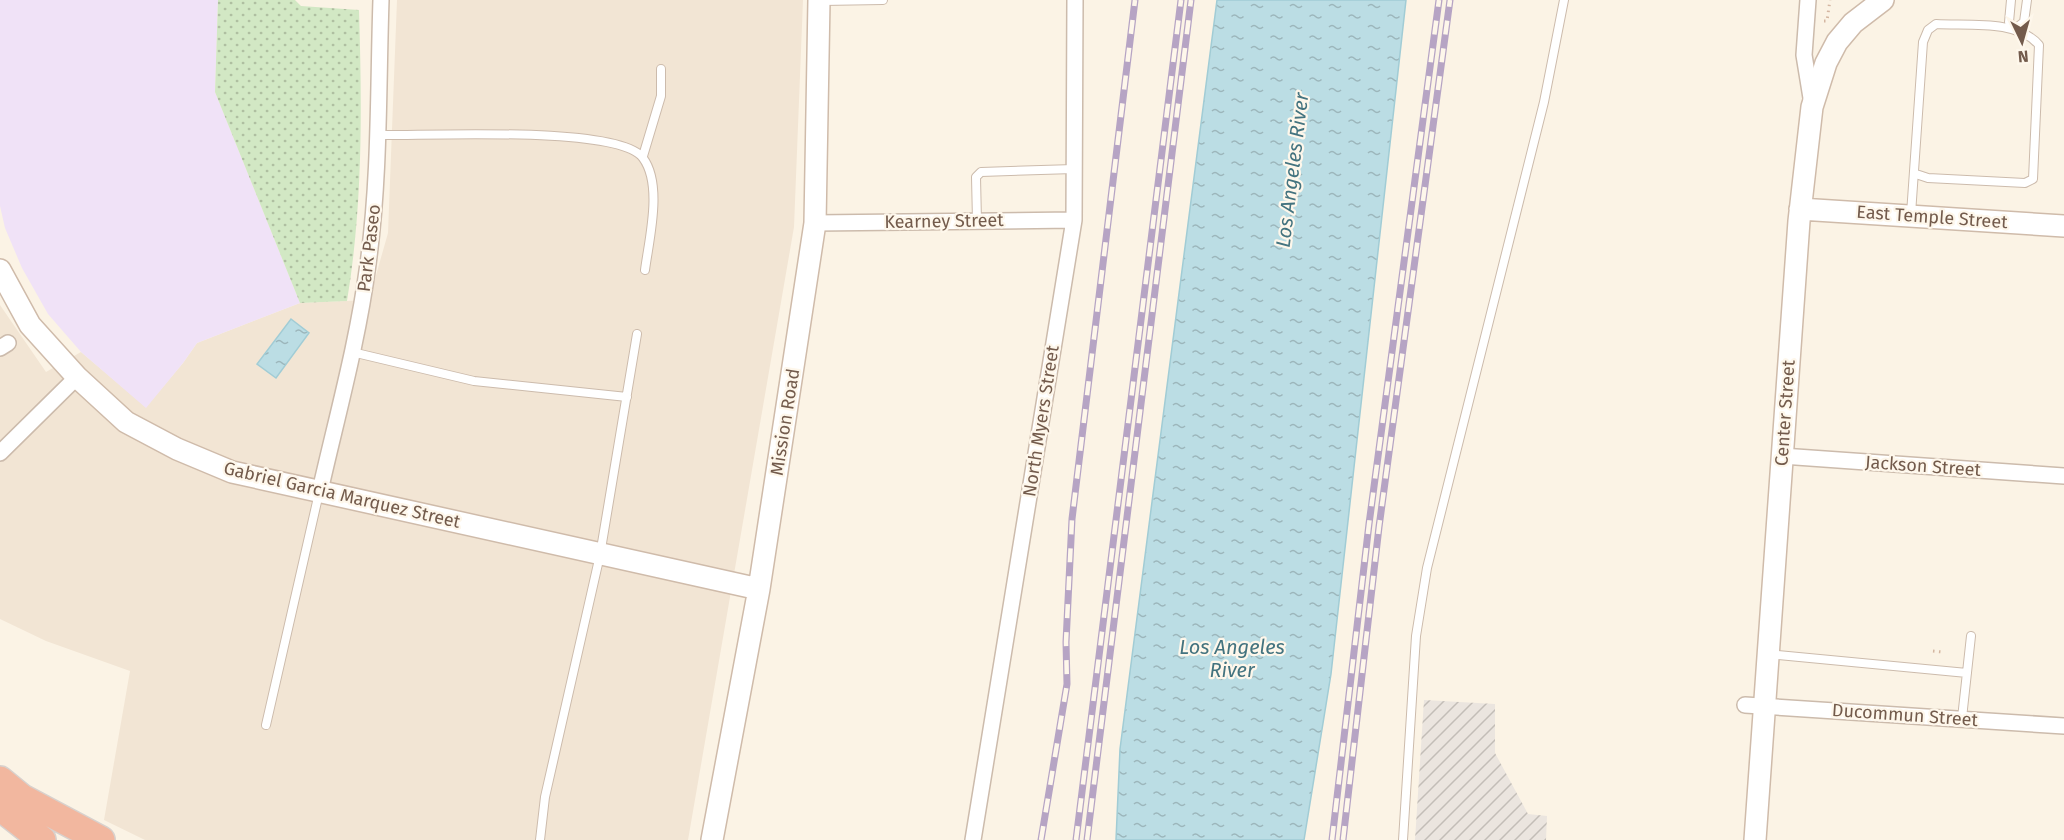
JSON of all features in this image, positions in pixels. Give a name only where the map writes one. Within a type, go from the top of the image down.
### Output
[{"type":"highway","points":[[0,780],[22,798],[101,840]]},
{"type":"highway","points":[[0,807],[42,840]]},
{"type":"street","name":"Park Paseo","points":[[320,491],[352,352],[368,265],[378,135],[381,0]]},
{"type":"street","name":"Mission Road","points":[[712,840],[759,589],[815,223],[819,0]]},
{"type":"street","name":"North Myers Street","points":[[973,840],[1074,220],[1075,0]]},
{"type":"street","name":"Center Street","points":[[1753,836],[1754,705],[1767,654],[1800,209],[1812,106],[1804,55],[1808,0]]},
{"type":"street","points":[[1812,106],[1826,63],[1837,42],[1853,23],[1883,0]]},
{"type":"street","name":"East Temple Street","points":[[1800,209],[2064,226]]},
{"type":"street","name":"Kearney Street","points":[[815,223],[1074,220]]},
{"type":"street","name":"Gabriel Garcia Marquez Street","points":[[1,273],[30,324],[77,377],[126,422],[177,449],[232,472],[759,589]]},
{"type":"street","points":[[0,453],[77,377]]},
{"type":"street","name":"Jackson Street","points":[[1782,456],[2064,476]]},
{"type":"street","name":"Ducommun Street","points":[[1754,705],[2064,726]]},
{"type":"lane","points":[[819,0],[883,0]]},
{"type":"lane","points":[[1403,840],[1416,636],[1427,568],[1544,102],[1564,0]]},
{"type":"lane","points":[[2011,0],[2008,22],[2014,29]]},
{"type":"lane","points":[[2014,29],[2024,22],[2027,0]]},
{"type":"lane","points":[[1911,216],[1916,174],[1914,167],[1923,42],[1928,30],[1936,24],[2014,29],[2031,36],[2039,45],[2033,179],[2025,183],[1928,178],[1916,174]]},
{"type":"lane","points":[[642,156],[661,96],[661,69]]},
{"type":"lane","points":[[378,135],[561,136],[617,143],[642,156],[652,175],[654,195],[645,270]]},
{"type":"lane","points":[[977,221],[976,177],[981,172],[1074,169]]},
{"type":"lane","points":[[540,840],[545,797],[600,555],[637,334]]},
{"type":"lane","points":[[352,352],[474,381],[627,397]]},
{"type":"lane","points":[[266,725],[320,491]]},
{"type":"lane","points":[[1962,718],[1971,636]]},
{"type":"lane","points":[[1767,654],[1967,673]]},
{"type":"path","points":[[1824,21],[1827,21],[1830,0]]},
{"type":"path","points":[[1933,651],[1942,652]]},
{"type":"shaded area","points":[[0,0],[218,0],[215,92],[300,303],[197,343],[146,408],[81,352],[48,314],[22,268],[5,228],[0,206]]},
{"type":"shaded area","points":[[397,0],[803,0],[794,227],[688,840],[145,840],[104,820],[130,671],[46,641],[0,619],[0,305],[46,372],[81,352],[146,407],[197,343],[300,303],[369,300],[388,233]]},
{"type":"shaded area","points":[[1424,700],[1495,704],[1495,753],[1528,814],[1547,816],[1546,840],[1415,840]]},
{"type":"green space","points":[[218,0],[295,0],[301,6],[359,10],[361,83],[359,192],[347,301],[300,303],[215,92]]},
{"type":"water","name":"Los Angeles River","points":[[1217,0],[1406,0],[1331,674],[1304,840],[1116,840],[1120,749]]},
{"type":"water","points":[[291,319],[309,333],[276,378],[257,364]]},
{"type":"railway","points":[[1041,840],[1067,684],[1066,642],[1072,519],[1135,0]]},
{"type":"railway","points":[[1076,840],[1181,0]]},
{"type":"railway","points":[[1087,840],[1191,0]]},
{"type":"railway","points":[[1332,840],[1369,524],[1439,0]]},
{"type":"railway","points":[[1343,840],[1379,527],[1450,0]]}]
